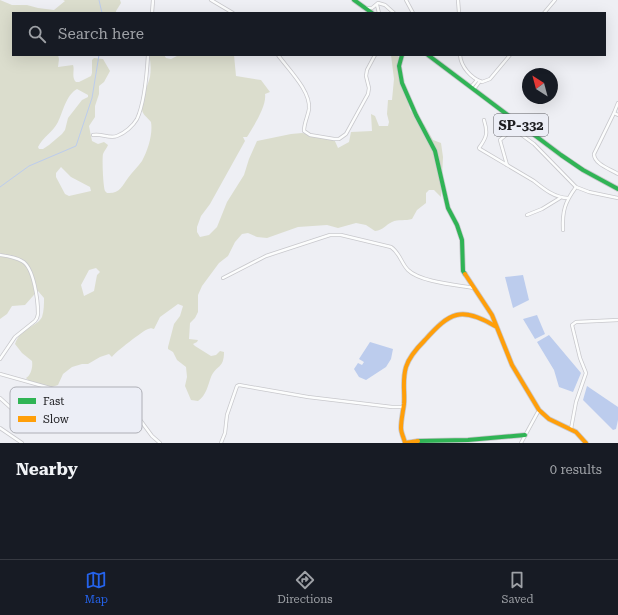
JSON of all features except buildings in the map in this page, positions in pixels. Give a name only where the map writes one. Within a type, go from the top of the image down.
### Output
[{"type":"street","points":[[152,12],[153,0]]},
{"type":"street","points":[[211,0],[232,12]]},
{"type":"street","points":[[354,0],[371,12]]},
{"type":"street","points":[[406,0],[412,12]]},
{"type":"street","points":[[458,0],[459,12]]},
{"type":"street","points":[[545,12],[555,0]]},
{"type":"street","points":[[366,8],[372,8],[378,3],[383,4],[393,12]]},
{"type":"street","points":[[377,5],[379,12]]},
{"type":"street","points":[[92,135],[117,136],[130,128],[135,122],[141,106],[148,56]]},
{"type":"street","points":[[279,56],[300,83],[308,99],[309,108],[304,131],[310,135],[339,139],[346,134],[365,101],[369,88],[366,76],[367,70],[374,56]]},
{"type":"street","points":[[402,56],[399,66],[402,83],[416,115],[435,151],[448,208],[457,225],[462,240],[463,271],[492,315],[512,365],[539,410],[557,424],[571,429],[581,436],[586,443]]},
{"type":"street","name":"SP-332","points":[[429,56],[570,161],[618,189]]},
{"type":"street","points":[[460,56],[464,69],[482,82],[490,79],[509,56]]},
{"type":"street","points":[[472,88],[478,80]]},
{"type":"street","points":[[618,102],[594,154],[597,162],[618,174]]},
{"type":"street","points":[[614,113],[618,116]]},
{"type":"street","points":[[508,115],[504,122],[534,144],[576,187],[589,192],[618,198]]},
{"type":"street","points":[[484,120],[486,139],[479,148],[480,149],[534,181],[541,187],[561,198],[568,198]]},
{"type":"street","points":[[507,165],[500,140],[513,129]]},
{"type":"street","points":[[563,230],[564,209],[568,198],[576,187]]},
{"type":"street","points":[[527,215],[542,209],[561,198]]},
{"type":"street","points":[[224,278],[266,256],[330,235],[342,235],[392,247],[398,252],[407,269],[418,276],[475,288]]},
{"type":"street","points":[[0,255],[21,260],[26,264],[34,286],[38,314],[35,321],[15,337],[0,360]]},
{"type":"street","points":[[496,326],[484,318],[460,313],[450,316],[418,348],[406,366],[403,380],[401,429],[405,443],[426,439],[440,441],[472,441],[525,434]]},
{"type":"street","points":[[571,429],[576,402],[586,373],[580,358],[572,325],[576,322],[618,320]]},
{"type":"street","points":[[0,374],[46,387]]},
{"type":"street","points":[[222,443],[227,415],[239,384],[308,397],[403,407]]},
{"type":"street","points":[[0,398],[10,407]]},
{"type":"street","points":[[522,443],[525,434],[539,410]]},
{"type":"street","points":[[142,422],[152,436],[160,443]]},
{"type":"street","points":[[0,428],[22,443]]},
{"type":"green space","points":[[0,0],[12,5],[27,5],[54,10],[65,1],[63,0],[120,0],[121,3],[116,12],[12,12],[12,56],[58,56],[58,67],[73,65],[74,78],[76,82],[91,76],[92,60],[94,58],[103,59],[110,71],[104,82],[99,86],[99,94],[95,106],[95,117],[89,126],[92,141],[98,144],[104,142],[108,145],[103,154],[104,188],[107,193],[115,192],[120,189],[142,161],[148,147],[151,137],[151,122],[143,113],[141,106],[150,77],[151,66],[149,56],[165,56],[166,58],[171,59],[177,56],[234,56],[236,76],[261,80],[270,92],[265,94],[264,104],[259,116],[247,137],[243,137],[245,141],[210,204],[201,216],[197,227],[197,232],[200,237],[209,235],[217,227],[227,202],[244,175],[257,141],[302,133],[334,139],[338,148],[349,142],[351,132],[372,131],[371,114],[375,116],[379,126],[388,126],[388,100],[392,100],[394,79],[391,56],[398,56],[401,61],[402,77],[410,110],[420,121],[421,125],[424,124],[433,140],[441,143],[443,157],[441,197],[434,190],[429,190],[426,193],[426,203],[417,210],[412,219],[394,221],[382,229],[375,231],[366,225],[356,223],[338,228],[327,225],[298,227],[267,238],[257,237],[248,233],[242,234],[235,242],[228,256],[219,263],[202,286],[198,295],[198,312],[190,323],[189,339],[198,340],[193,344],[195,346],[211,356],[216,355],[220,351],[224,352],[223,361],[213,373],[205,393],[198,401],[191,400],[185,386],[187,377],[186,367],[177,360],[173,352],[168,349],[174,324],[180,316],[183,306],[178,304],[160,317],[154,329],[151,328],[145,330],[112,357],[109,354],[88,364],[72,367],[63,374],[58,385],[54,387],[41,387],[33,384],[26,378],[31,371],[32,361],[22,353],[15,344],[21,334],[37,323],[42,317],[44,310],[44,298],[38,291],[25,305],[12,306],[7,314],[0,319]],"holes":[[[77,89],[88,95],[88,97],[82,100],[68,118],[65,130],[62,134],[43,149],[39,149],[38,147],[40,143],[58,122],[70,95]],[[61,167],[71,177],[90,187],[91,191],[69,196],[65,194],[56,177],[56,173]],[[96,268],[100,272],[97,275],[94,291],[84,296],[81,285],[89,270]]]},
{"type":"water","points":[[523,275],[529,300],[513,308],[505,277]]},
{"type":"water","points":[[537,315],[545,334],[535,339],[523,319]]},
{"type":"water","points":[[549,335],[581,373],[573,392],[559,387],[554,370],[537,342]]},
{"type":"water","points":[[370,342],[393,349],[391,359],[386,367],[366,380],[359,377],[354,369],[358,363],[362,365],[364,362],[359,359]]},
{"type":"water","points":[[587,386],[618,407],[616,429],[613,430],[583,400]]},
{"type":"waterway","points":[[99,0],[102,12]]},
{"type":"waterway","points":[[0,187],[29,166],[76,146],[92,98],[99,56]]},
{"type":"traffic: fast","points":[[354,0],[371,12]]},
{"type":"traffic: fast","points":[[402,56],[399,66],[402,83],[416,115],[435,151],[448,208],[457,225],[462,240],[463,271],[465,274]]},
{"type":"traffic: fast","points":[[429,56],[561,155],[583,170],[618,189]]},
{"type":"traffic: fast","points":[[418,441],[468,440],[525,435]]},
{"type":"traffic: slow","points":[[465,274],[492,315],[512,365],[539,410],[549,419],[576,432],[586,443]]},
{"type":"traffic: slow","points":[[418,441],[405,443],[401,430],[404,404],[404,377],[407,363],[411,356],[442,323],[457,315],[465,314],[473,316],[495,326]]}]
